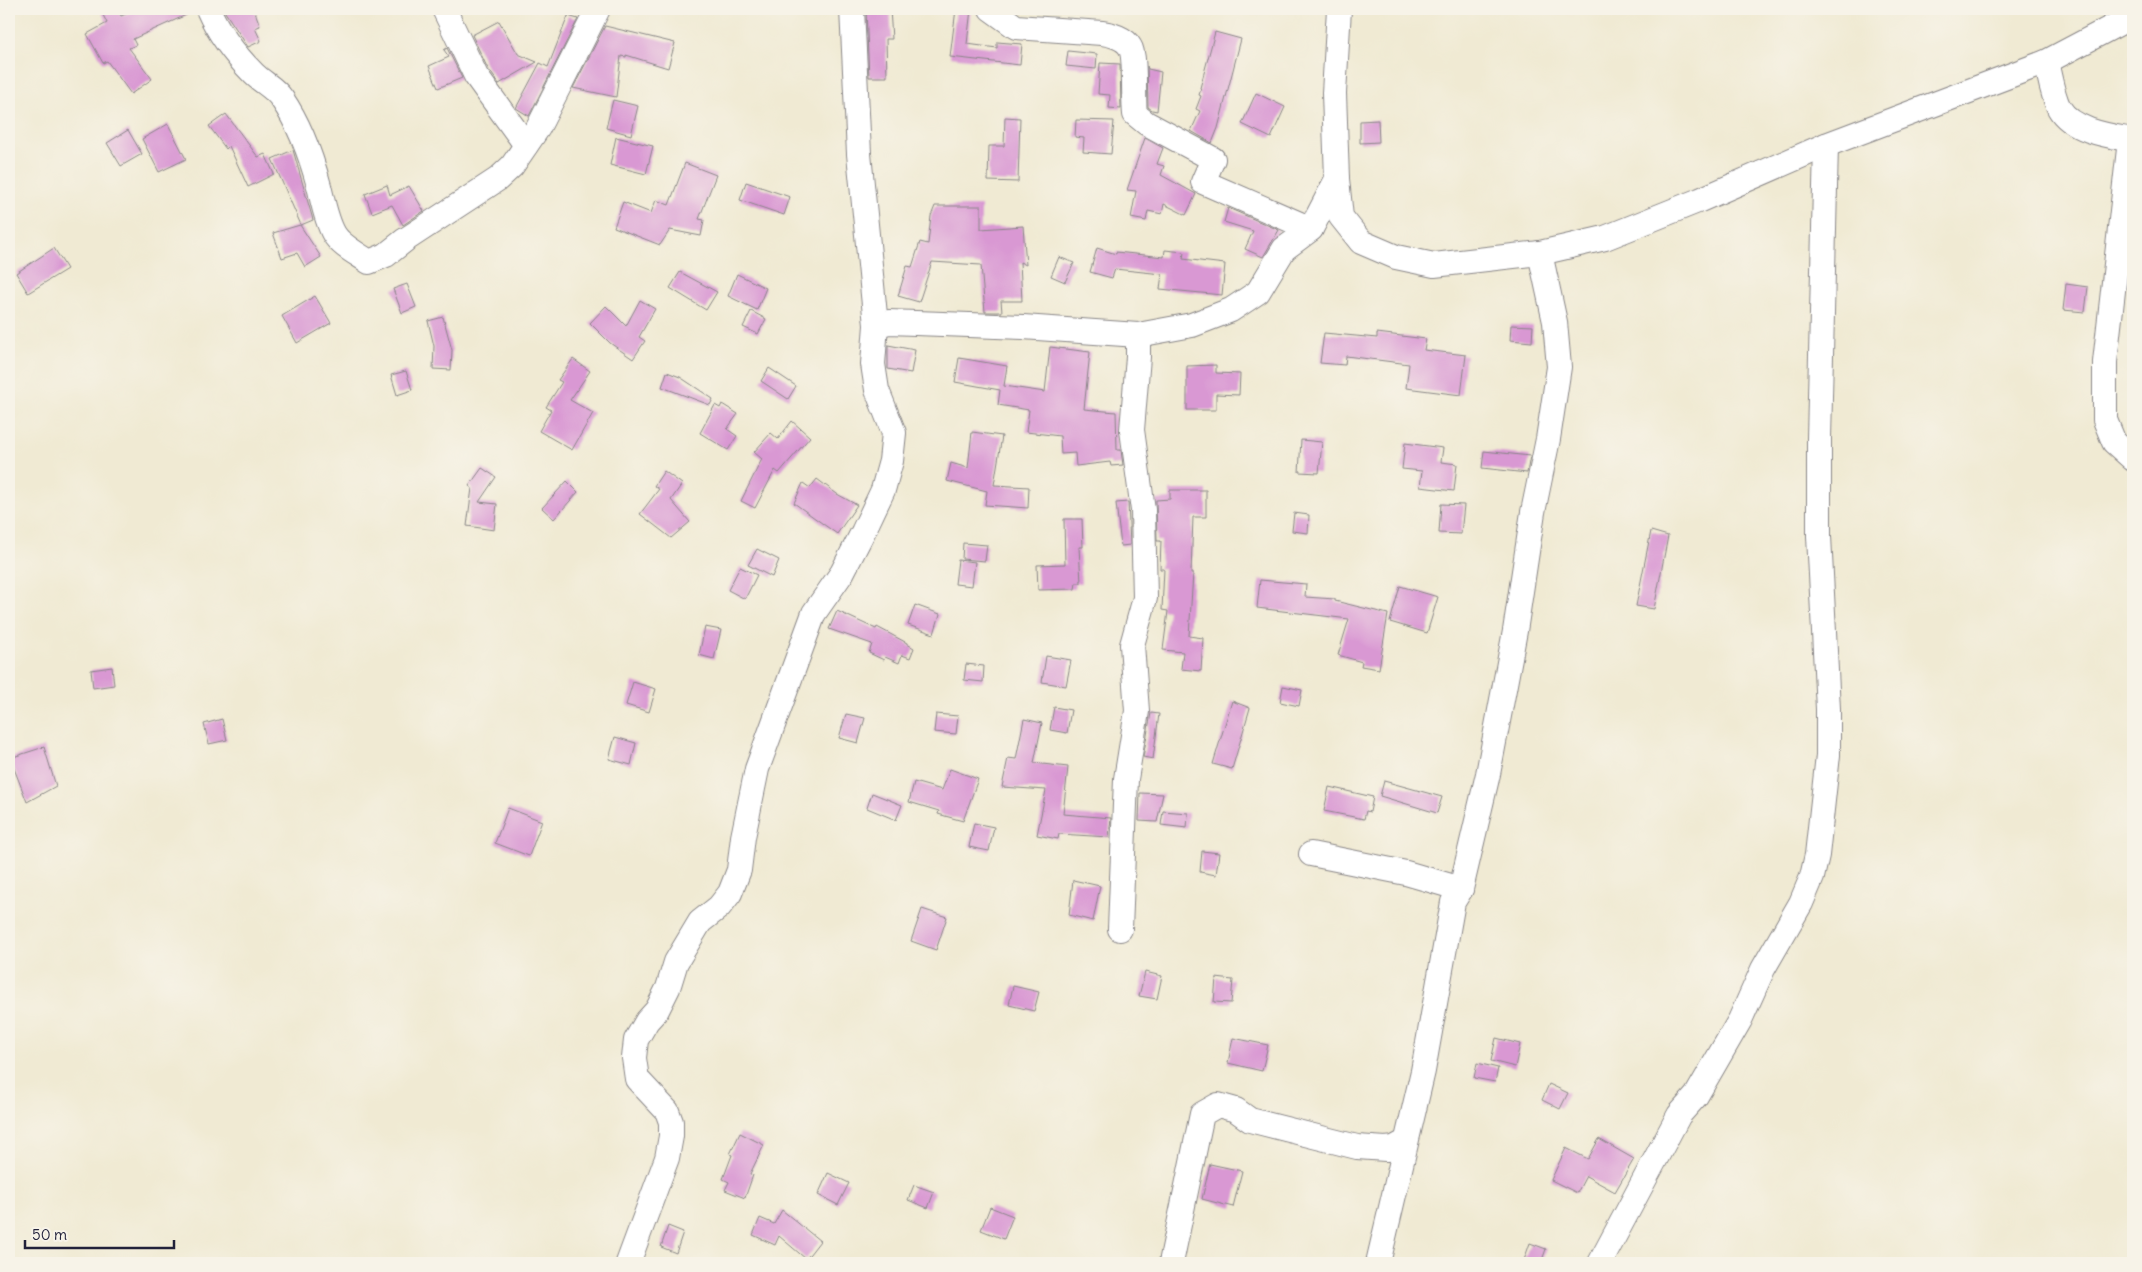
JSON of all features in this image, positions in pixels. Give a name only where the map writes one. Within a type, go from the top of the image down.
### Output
[{"type":"street","points":[[208,9],[238,56],[255,75],[282,98],[309,152],[334,233],[346,245],[369,262],[386,255],[405,240],[505,173],[538,128],[598,9]]},
{"type":"street","points":[[444,9],[476,76],[526,145]]},
{"type":"street","points":[[628,1263],[667,1158],[671,1136],[671,1122],[667,1112],[637,1079],[634,1058],[636,1040],[647,1021],[658,1010],[668,988],[676,962],[700,922],[719,907],[730,892],[739,870],[743,837],[757,769],[814,613],[842,573],[883,490],[892,461],[894,434],[878,390],[873,364],[876,325],[859,154],[852,9]]},
{"type":"street","points":[[991,9],[1016,27],[1102,33],[1113,35],[1122,40],[1130,46],[1133,56],[1135,114],[1146,124],[1213,159],[1203,182],[1311,229]]},
{"type":"street","points":[[1338,9],[1334,92],[1337,179],[1341,217],[1361,242],[1396,257],[1434,265],[1540,253],[1605,238],[1700,200],[1826,145],[2046,62],[2133,16]]},
{"type":"street","points":[[2046,62],[2060,108],[2070,120],[2083,127],[2132,140],[2106,362],[2105,420],[2114,442],[2133,459]]},
{"type":"street","points":[[1600,1263],[1679,1115],[1696,1096],[1740,1020],[1763,969],[1801,903],[1812,877],[1817,855],[1828,755],[1828,709],[1819,536],[1819,439],[1826,145]]},
{"type":"street","points":[[876,325],[889,322],[988,325],[1138,335],[1192,324],[1231,310],[1258,292],[1284,249],[1311,229],[1337,179]]},
{"type":"street","points":[[1378,1263],[1423,1071],[1453,902],[1462,889],[1488,774],[1515,631],[1533,512],[1548,439],[1559,367],[1556,322],[1540,253]]},
{"type":"street","points":[[1120,929],[1126,779],[1136,711],[1132,645],[1145,598],[1144,510],[1132,430],[1138,335]]},
{"type":"street","points":[[1311,854],[1406,873],[1462,889]]},
{"type":"street","points":[[1171,1263],[1202,1114],[1218,1105],[1236,1110],[1250,1120],[1358,1147],[1386,1149],[1394,1148],[1405,1142]]},
{"type":"building","points":[[100,9],[118,9],[121,16],[138,9],[194,9],[195,11],[133,39],[136,45],[129,48],[152,79],[131,94],[107,61],[103,63],[87,34],[107,23]]},
{"type":"building","points":[[223,9],[254,9],[260,26],[255,28],[261,41],[248,47]]},
{"type":"building","points":[[890,9],[892,39],[886,39],[887,77],[869,77],[866,10]]},
{"type":"building","points":[[956,9],[971,9],[967,44],[997,48],[997,42],[1022,44],[1020,65],[950,57]]},
{"type":"building","points":[[568,16],[578,19],[529,116],[516,108],[540,63],[548,67]]},
{"type":"building","points":[[499,21],[518,54],[537,62],[499,84],[487,67],[472,35]]},
{"type":"building","points":[[605,26],[675,43],[668,68],[626,55],[626,57],[621,56],[616,97],[573,88]]},
{"type":"building","points":[[1215,32],[1241,39],[1218,128],[1212,143],[1191,131],[1200,111],[1196,109],[1201,96],[1199,95],[1200,88]]},
{"type":"building","points":[[447,48],[462,78],[438,88],[429,66],[449,57],[444,50]]},
{"type":"building","points":[[1068,51],[1097,54],[1096,69],[1066,66]]},
{"type":"building","points":[[1100,63],[1120,64],[1121,109],[1109,108],[1110,95],[1098,94]]},
{"type":"building","points":[[1147,66],[1148,69],[1161,72],[1157,111],[1148,107]]},
{"type":"building","points":[[1256,93],[1285,107],[1271,138],[1242,124]]},
{"type":"building","points":[[613,100],[638,106],[631,135],[606,128]]},
{"type":"building","points":[[226,114],[258,157],[265,154],[274,174],[248,187],[229,146],[226,149],[209,126]]},
{"type":"building","points":[[1005,117],[1020,118],[1018,182],[988,181],[989,146],[1004,146]]},
{"type":"building","points":[[1076,120],[1114,121],[1111,154],[1083,152],[1084,138],[1075,137]]},
{"type":"building","points":[[1378,120],[1379,142],[1360,143],[1360,121]]},
{"type":"building","points":[[168,124],[186,159],[159,172],[142,139]]},
{"type":"building","points":[[128,130],[142,154],[121,166],[107,143]]},
{"type":"building","points":[[616,137],[653,146],[646,174],[610,165]]},
{"type":"building","points":[[1145,138],[1163,148],[1157,164],[1164,166],[1161,175],[1196,194],[1186,215],[1164,204],[1162,214],[1148,211],[1146,221],[1131,218],[1136,191],[1127,190]]},
{"type":"building","points":[[293,150],[313,220],[301,225],[272,159]]},
{"type":"building","points":[[685,163],[716,175],[699,219],[704,220],[701,236],[670,230],[660,245],[614,227],[623,202],[651,213],[656,200],[669,205]]},
{"type":"building","points":[[746,182],[790,197],[784,215],[740,200]]},
{"type":"building","points":[[387,185],[390,195],[409,186],[424,211],[403,225],[392,205],[372,213],[365,194]]},
{"type":"building","points":[[935,206],[981,206],[981,229],[1023,226],[1026,265],[1020,262],[1022,301],[1001,301],[1002,312],[985,312],[981,265],[932,262],[919,302],[898,296],[907,266],[912,267],[920,242],[928,244],[931,216]]},
{"type":"building","points":[[1228,208],[1279,230],[1263,257],[1245,249],[1253,231],[1224,222]]},
{"type":"building","points":[[300,225],[321,257],[305,267],[297,253],[282,258],[273,233]]},
{"type":"building","points":[[54,248],[67,269],[28,293],[16,273]]},
{"type":"building","points":[[1097,248],[1116,254],[1116,252],[1164,257],[1165,250],[1184,252],[1183,259],[1225,264],[1222,295],[1160,289],[1162,274],[1115,269],[1112,278],[1090,272]]},
{"type":"building","points":[[1059,257],[1074,263],[1065,282],[1051,276]]},
{"type":"building","points":[[680,272],[717,292],[706,310],[670,288]]},
{"type":"building","points":[[737,274],[766,288],[757,310],[728,296]]},
{"type":"building","points":[[407,284],[416,307],[402,313],[393,289]]},
{"type":"building","points":[[2066,284],[2088,287],[2085,312],[2063,310]]},
{"type":"building","points":[[315,296],[331,323],[297,343],[282,316]]},
{"type":"building","points":[[640,300],[655,309],[639,337],[645,341],[633,359],[610,343],[590,323],[606,306],[626,326]]},
{"type":"building","points":[[751,311],[766,319],[758,334],[743,327]]},
{"type":"building","points":[[443,317],[452,350],[451,370],[433,369],[434,346],[428,321]]},
{"type":"building","points":[[1511,325],[1533,326],[1532,342],[1510,340]]},
{"type":"building","points":[[1324,333],[1377,338],[1377,333],[1426,339],[1424,350],[1466,355],[1461,395],[1406,388],[1409,364],[1346,356],[1345,365],[1320,363]]},
{"type":"building","points":[[888,345],[915,350],[911,373],[888,369]]},
{"type":"building","points":[[1050,347],[1090,352],[1084,409],[1116,412],[1117,450],[1121,450],[1123,465],[1111,466],[1110,462],[1076,466],[1075,453],[1061,454],[1060,436],[1026,432],[1029,410],[998,405],[1000,390],[955,382],[959,358],[1007,366],[1004,386],[1045,392]]},
{"type":"building","points":[[573,359],[590,371],[570,400],[593,413],[572,450],[539,431],[551,410],[546,407],[562,382],[558,380]]},
{"type":"building","points":[[1216,365],[1216,373],[1240,374],[1239,395],[1216,394],[1216,410],[1187,410],[1187,366]]},
{"type":"building","points":[[769,368],[796,386],[788,399],[761,381]]},
{"type":"building","points":[[406,371],[412,390],[397,395],[391,375]]},
{"type":"building","points":[[667,372],[680,377],[713,399],[710,405],[662,387]]},
{"type":"building","points":[[722,404],[738,414],[727,429],[737,436],[728,450],[700,433],[715,405],[720,408]]},
{"type":"building","points":[[792,421],[810,437],[779,473],[775,470],[755,508],[741,501],[762,459],[754,452],[771,433],[778,439]]},
{"type":"building","points":[[972,432],[1002,436],[994,485],[1029,487],[1028,508],[985,505],[987,491],[947,481],[951,463],[968,468]]},
{"type":"building","points":[[1301,440],[1322,442],[1319,473],[1299,472]]},
{"type":"building","points":[[1405,443],[1443,448],[1441,462],[1457,464],[1454,491],[1420,487],[1422,471],[1402,469]]},
{"type":"building","points":[[1484,451],[1530,456],[1527,473],[1482,468]]},
{"type":"building","points":[[482,468],[496,477],[479,502],[497,504],[494,530],[467,526],[472,488],[469,486]]},
{"type":"building","points":[[664,471],[682,484],[671,500],[690,522],[671,538],[640,514],[659,489],[654,486]]},
{"type":"building","points":[[817,479],[837,494],[857,505],[837,534],[794,503],[803,483],[810,488]]},
{"type":"building","points":[[567,481],[578,492],[554,519],[542,508]]},
{"type":"building","points":[[1170,490],[1206,490],[1206,517],[1193,517],[1191,573],[1193,573],[1189,636],[1203,638],[1201,671],[1181,669],[1183,652],[1163,650],[1168,611],[1162,610],[1164,569],[1160,569],[1161,541],[1157,541],[1156,500],[1170,499]]},
{"type":"building","points":[[1128,502],[1130,545],[1121,546],[1116,503]]},
{"type":"building","points":[[1441,504],[1464,505],[1461,534],[1439,533]]},
{"type":"building","points":[[1294,513],[1309,515],[1308,533],[1292,531]]},
{"type":"building","points":[[1064,519],[1082,519],[1083,547],[1079,547],[1081,583],[1076,583],[1075,589],[1038,590],[1037,565],[1065,564]]},
{"type":"building","points":[[1651,531],[1668,536],[1654,609],[1636,606]]},
{"type":"building","points":[[963,543],[987,545],[985,561],[962,559]]},
{"type":"building","points":[[757,549],[779,560],[772,577],[748,565]]},
{"type":"building","points":[[958,560],[975,562],[972,586],[955,584]]},
{"type":"building","points":[[740,567],[757,575],[745,599],[728,590]]},
{"type":"building","points":[[1260,580],[1306,584],[1305,597],[1335,599],[1335,601],[1388,614],[1379,669],[1361,666],[1362,662],[1338,655],[1349,619],[1257,608]]},
{"type":"building","points":[[1400,586],[1438,597],[1427,633],[1390,622]]},
{"type":"building","points":[[915,605],[940,614],[934,634],[908,625]]},
{"type":"building","points":[[837,611],[876,629],[877,627],[907,643],[914,648],[910,658],[902,655],[899,663],[885,657],[884,660],[869,653],[872,644],[829,629]]},
{"type":"building","points":[[705,627],[721,630],[714,659],[699,655]]},
{"type":"building","points":[[1046,656],[1071,660],[1066,686],[1042,682]]},
{"type":"building","points":[[966,664],[984,666],[983,682],[964,680]]},
{"type":"building","points":[[112,667],[114,685],[93,688],[91,670]]},
{"type":"building","points":[[633,682],[656,689],[649,712],[626,705]]},
{"type":"building","points":[[1283,686],[1302,690],[1299,706],[1280,702]]},
{"type":"building","points":[[1232,701],[1250,708],[1232,769],[1213,764]]},
{"type":"building","points":[[1054,707],[1071,710],[1067,733],[1050,730]]},
{"type":"building","points":[[1151,713],[1159,714],[1153,759],[1143,757]]},
{"type":"building","points":[[846,714],[865,718],[858,743],[839,738]]},
{"type":"building","points":[[936,714],[958,716],[956,734],[934,732]]},
{"type":"building","points":[[222,719],[227,740],[209,744],[204,724]]},
{"type":"building","points":[[1024,719],[1042,723],[1034,763],[1068,767],[1063,814],[1111,818],[1109,837],[1059,834],[1058,839],[1037,835],[1046,790],[1002,787],[1008,758],[1016,759]]},
{"type":"building","points":[[615,737],[636,743],[631,765],[609,759]]},
{"type":"building","points":[[44,747],[56,786],[27,802],[10,758]]},
{"type":"building","points":[[950,769],[978,779],[963,821],[938,814],[939,811],[909,802],[914,782],[942,790]]},
{"type":"building","points":[[1384,781],[1442,797],[1437,813],[1380,796]]},
{"type":"building","points":[[1329,787],[1373,797],[1370,812],[1366,811],[1364,819],[1324,811]]},
{"type":"building","points":[[872,793],[902,805],[896,820],[867,808]]},
{"type":"building","points":[[1140,793],[1163,794],[1157,822],[1139,821]]},
{"type":"building","points":[[508,808],[542,821],[529,856],[495,843]]},
{"type":"building","points":[[1163,811],[1188,813],[1187,828],[1161,825]]},
{"type":"building","points":[[974,823],[994,827],[989,851],[969,847]]},
{"type":"building","points":[[1202,851],[1219,853],[1216,875],[1200,872]]},
{"type":"building","points":[[1073,880],[1100,886],[1093,921],[1069,915]]},
{"type":"building","points":[[922,909],[947,917],[936,950],[911,941]]},
{"type":"building","points":[[1145,972],[1162,976],[1157,999],[1139,996]]},
{"type":"building","points":[[1216,978],[1233,980],[1231,1003],[1214,1002]]},
{"type":"building","points":[[1013,986],[1039,992],[1034,1011],[1009,1005]]},
{"type":"building","points":[[1233,1038],[1268,1045],[1262,1071],[1228,1063]]},
{"type":"building","points":[[1496,1038],[1520,1044],[1515,1067],[1491,1061]]},
{"type":"building","points":[[1477,1063],[1498,1068],[1495,1082],[1474,1078]]},
{"type":"building","points":[[1549,1084],[1568,1093],[1560,1109],[1542,1100]]},
{"type":"building","points":[[740,1133],[764,1145],[750,1174],[753,1175],[745,1198],[725,1190],[729,1182],[723,1179],[732,1155],[730,1154]]},
{"type":"building","points":[[1599,1139],[1634,1159],[1615,1192],[1586,1176],[1577,1193],[1551,1180],[1566,1148],[1588,1159]]},
{"type":"building","points":[[1210,1164],[1242,1171],[1233,1207],[1202,1199]]},
{"type":"building","points":[[828,1173],[849,1183],[838,1205],[818,1195]]},
{"type":"building","points":[[914,1185],[934,1192],[928,1208],[908,1200]]},
{"type":"building","points":[[990,1207],[1013,1216],[1004,1239],[981,1230]]},
{"type":"building","points":[[782,1210],[820,1241],[806,1259],[779,1236],[775,1245],[753,1235],[760,1218],[774,1224]]},
{"type":"building","points":[[668,1226],[683,1232],[676,1253],[661,1247]]},
{"type":"building","points":[[1530,1243],[1546,1249],[1541,1263],[1523,1263]]}]
